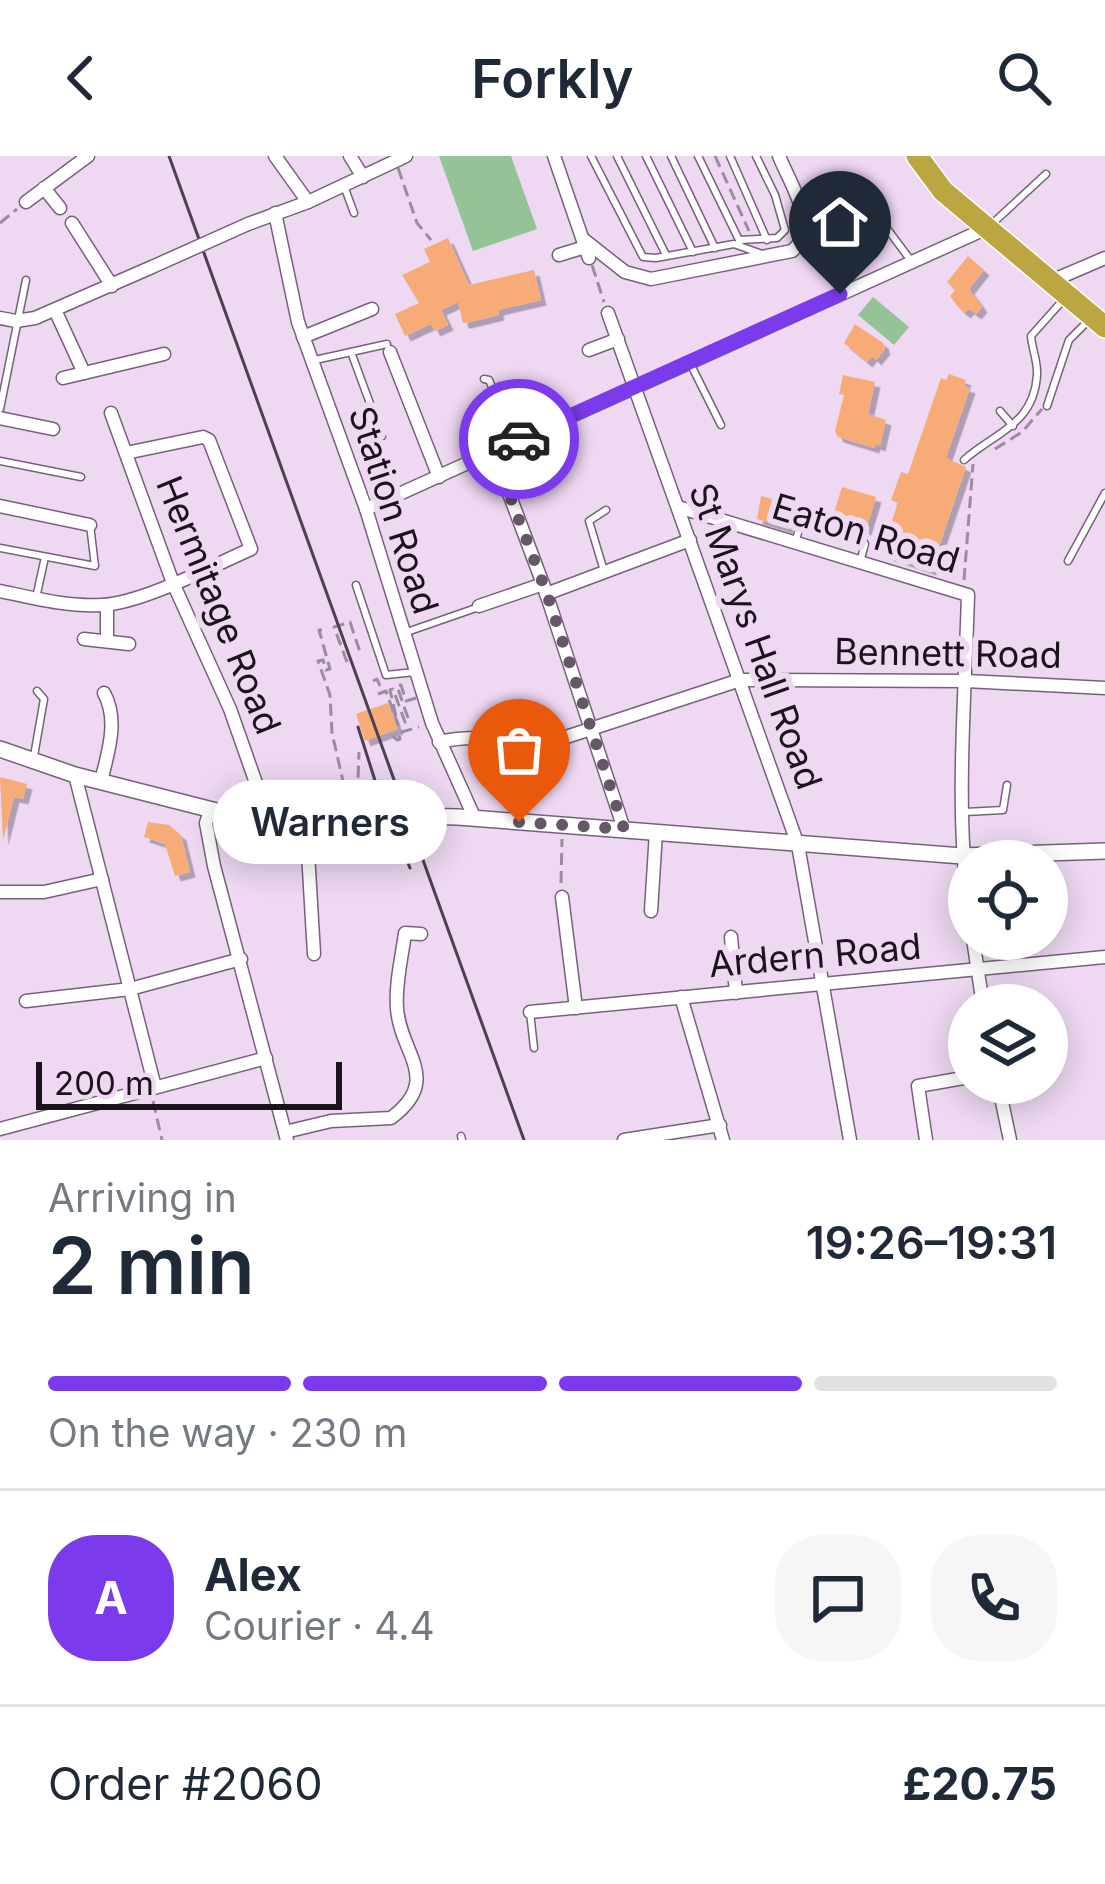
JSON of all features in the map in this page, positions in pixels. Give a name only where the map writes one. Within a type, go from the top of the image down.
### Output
[{"type":"highway","points":[[917,156],[943,191],[1098,322]]},
{"type":"street","points":[[26,202],[88,156]]},
{"type":"street","points":[[275,156],[308,202]]},
{"type":"street","points":[[350,156],[363,177]]},
{"type":"street","points":[[554,156],[586,248],[644,278],[770,257],[796,248],[806,231],[778,156]]},
{"type":"street","points":[[0,318],[16,321],[55,310],[401,159]]},
{"type":"street","points":[[44,188],[59,208]]},
{"type":"street","name":"Station Road","points":[[275,214],[303,337],[366,509],[466,818]]},
{"type":"street","points":[[72,223],[112,286]]},
{"type":"street","points":[[366,509],[985,229]]},
{"type":"street","points":[[559,255],[586,248]]},
{"type":"street","points":[[1057,289],[1105,258]]},
{"type":"street","points":[[303,337],[372,309]]},
{"type":"street","points":[[55,310],[84,373]]},
{"type":"street","name":"St Marys Hall Road","points":[[608,313],[798,845],[850,1140]]},
{"type":"street","points":[[589,350],[618,339]]},
{"type":"street","points":[[389,348],[439,477]]},
{"type":"street","points":[[63,378],[164,354]]},
{"type":"street","points":[[0,413],[53,429]]},
{"type":"street","name":"Hermitage Road","points":[[111,413],[173,583],[230,709],[269,820]]},
{"type":"street","points":[[0,591],[107,606],[251,550],[209,440],[203,437],[126,452]]},
{"type":"street","points":[[493,451],[545,589],[624,829]]},
{"type":"street","points":[[0,506],[90,525]]},
{"type":"street","name":"Eaton Road","points":[[678,507],[966,594]]},
{"type":"street","points":[[479,606],[604,572],[690,540]]},
{"type":"street","points":[[962,840],[966,594]]},
{"type":"street","points":[[107,606],[107,641]]},
{"type":"street","points":[[84,639],[129,644]]},
{"type":"street","name":"Bennett Road","points":[[439,742],[495,736],[539,742],[592,730],[740,680],[1105,688]]},
{"type":"street","points":[[101,781],[111,732],[104,693]]},
{"type":"street","points":[[0,748],[75,775],[210,811],[269,820],[370,815],[466,818],[948,855]]},
{"type":"street","points":[[75,775],[152,1088]]},
{"type":"street","points":[[210,811],[206,823],[214,866],[286,1136],[332,1120],[382,1125],[405,1107],[417,1086],[417,1070],[397,1008],[405,933],[421,934]]},
{"type":"street","points":[[305,819],[314,954]]},
{"type":"street","points":[[651,911],[656,832]]},
{"type":"street","points":[[1068,852],[1105,851]]},
{"type":"street","points":[[0,892],[44,892],[102,879]]},
{"type":"street","points":[[562,897],[576,1008]]},
{"type":"street","points":[[731,937],[736,993]]},
{"type":"street","name":"Ardern Road","points":[[530,1012],[1105,957]]},
{"type":"street","points":[[26,1001],[130,988],[241,959]]},
{"type":"street","points":[[976,960],[979,984]]},
{"type":"street","points":[[624,1140],[722,1133],[681,998]]},
{"type":"street","points":[[0,1129],[266,1058]]},
{"type":"street","points":[[926,1140],[918,1086],[948,1081]]},
{"type":"street","points":[[1002,1104],[1010,1140]]},
{"type":"lane","points":[[590,156],[640,254],[652,259],[783,236],[784,221],[756,156]]},
{"type":"lane","points":[[617,156],[667,257]]},
{"type":"lane","points":[[646,156],[693,252]]},
{"type":"lane","points":[[670,156],[715,248]]},
{"type":"lane","points":[[698,156],[740,243],[770,257]]},
{"type":"lane","points":[[730,156],[767,240]]},
{"type":"lane","points":[[985,229],[1046,174]]},
{"type":"lane","points":[[344,187],[354,213]]},
{"type":"lane","points":[[866,199],[912,262]]},
{"type":"lane","points":[[0,413],[26,280]]},
{"type":"lane","points":[[964,460],[1013,426],[1030,401],[1037,377],[1031,336],[1057,289]]},
{"type":"lane","points":[[1047,406],[1069,340],[1098,322]]},
{"type":"lane","points":[[312,361],[389,348]]},
{"type":"lane","points":[[351,352],[382,436]]},
{"type":"lane","points":[[689,362],[721,425]]},
{"type":"lane","points":[[484,379],[489,380],[515,441]]},
{"type":"lane","points":[[1000,411],[1013,426]]},
{"type":"lane","points":[[0,461],[82,477]]},
{"type":"lane","points":[[1068,561],[1105,494]]},
{"type":"lane","points":[[604,572],[589,526],[591,517],[606,510]]},
{"type":"lane","points":[[795,542],[809,519],[860,535],[866,544],[860,562]]},
{"type":"lane","points":[[0,548],[95,566],[90,525]]},
{"type":"lane","points":[[36,598],[45,557]]},
{"type":"lane","points":[[356,585],[386,675],[415,671]]},
{"type":"lane","points":[[403,633],[479,606]]},
{"type":"lane","points":[[33,760],[44,699],[37,692]]},
{"type":"lane","points":[[962,812],[1003,810],[1006,785]]},
{"type":"lane","points":[[530,1012],[534,1048]]},
{"type":"path","points":[[715,156],[751,235]]},
{"type":"path","points":[[401,159],[417,223],[431,240]]},
{"type":"path","points":[[0,223],[26,202]]},
{"type":"path","points":[[586,248],[608,313]]},
{"type":"path","points":[[987,453],[1022,432],[1047,406]]},
{"type":"path","points":[[966,594],[970,467],[976,460]]},
{"type":"path","points":[[347,662],[333,627],[350,622],[361,655]]},
{"type":"path","points":[[322,629],[330,669],[326,670],[323,659],[318,661],[330,695],[342,788],[351,816]]},
{"type":"path","points":[[373,681],[385,685]]},
{"type":"path","points":[[378,694],[386,691],[398,725],[390,690],[405,722],[409,721],[397,686],[406,700],[423,694]]},
{"type":"path","points":[[393,736],[397,740],[398,734],[432,723]]},
{"type":"path","points":[[342,788],[358,780],[359,752]]},
{"type":"path","points":[[562,897],[563,825]]},
{"type":"path","points":[[152,1088],[162,1140]]},
{"type":"green space","points":[[439,156],[511,156],[537,229],[473,251]]},
{"type":"green space","points":[[873,297],[909,327],[894,345],[858,315]]},
{"type":"building","points":[[448,238],[469,285],[534,270],[541,300],[466,323],[458,302],[441,310],[448,325],[435,331],[431,324],[405,336],[395,314],[419,303],[402,275],[430,262],[424,249]]},
{"type":"building","points":[[968,256],[984,270],[969,289],[982,307],[976,314],[958,307],[950,296],[955,290],[947,282]]},
{"type":"building","points":[[855,324],[883,343],[885,349],[876,360],[872,356],[867,362],[844,343]]},
{"type":"building","points":[[949,374],[966,380],[964,386],[970,388],[946,458],[966,467],[931,570],[881,553],[898,503],[891,500],[901,472],[908,474],[941,378],[946,380]]},
{"type":"building","points":[[843,375],[875,382],[868,414],[886,420],[880,446],[838,437]]},
{"type":"building","points":[[842,487],[876,497],[866,530],[833,516]]},
{"type":"building","points":[[761,496],[794,505],[787,528],[757,519]]},
{"type":"building","points":[[388,703],[398,729],[365,741],[356,714]]},
{"type":"building","points":[[0,777],[27,784],[23,799],[14,797],[3,840]]},
{"type":"building","points":[[148,822],[169,825],[181,835],[190,872],[175,876],[165,844],[144,837]]},
{"type":"tram line","points":[[169,156],[524,1140]]},
{"type":"tram line","points":[[358,727],[410,868]]},
{"type":"way so far","points":[[519,439],[493,451],[547,594],[624,829],[519,822]]},
{"type":"place","name":"Warners","points":[[519,822]]},
{"type":"route","points":[[519,439],[840,294]]}]
